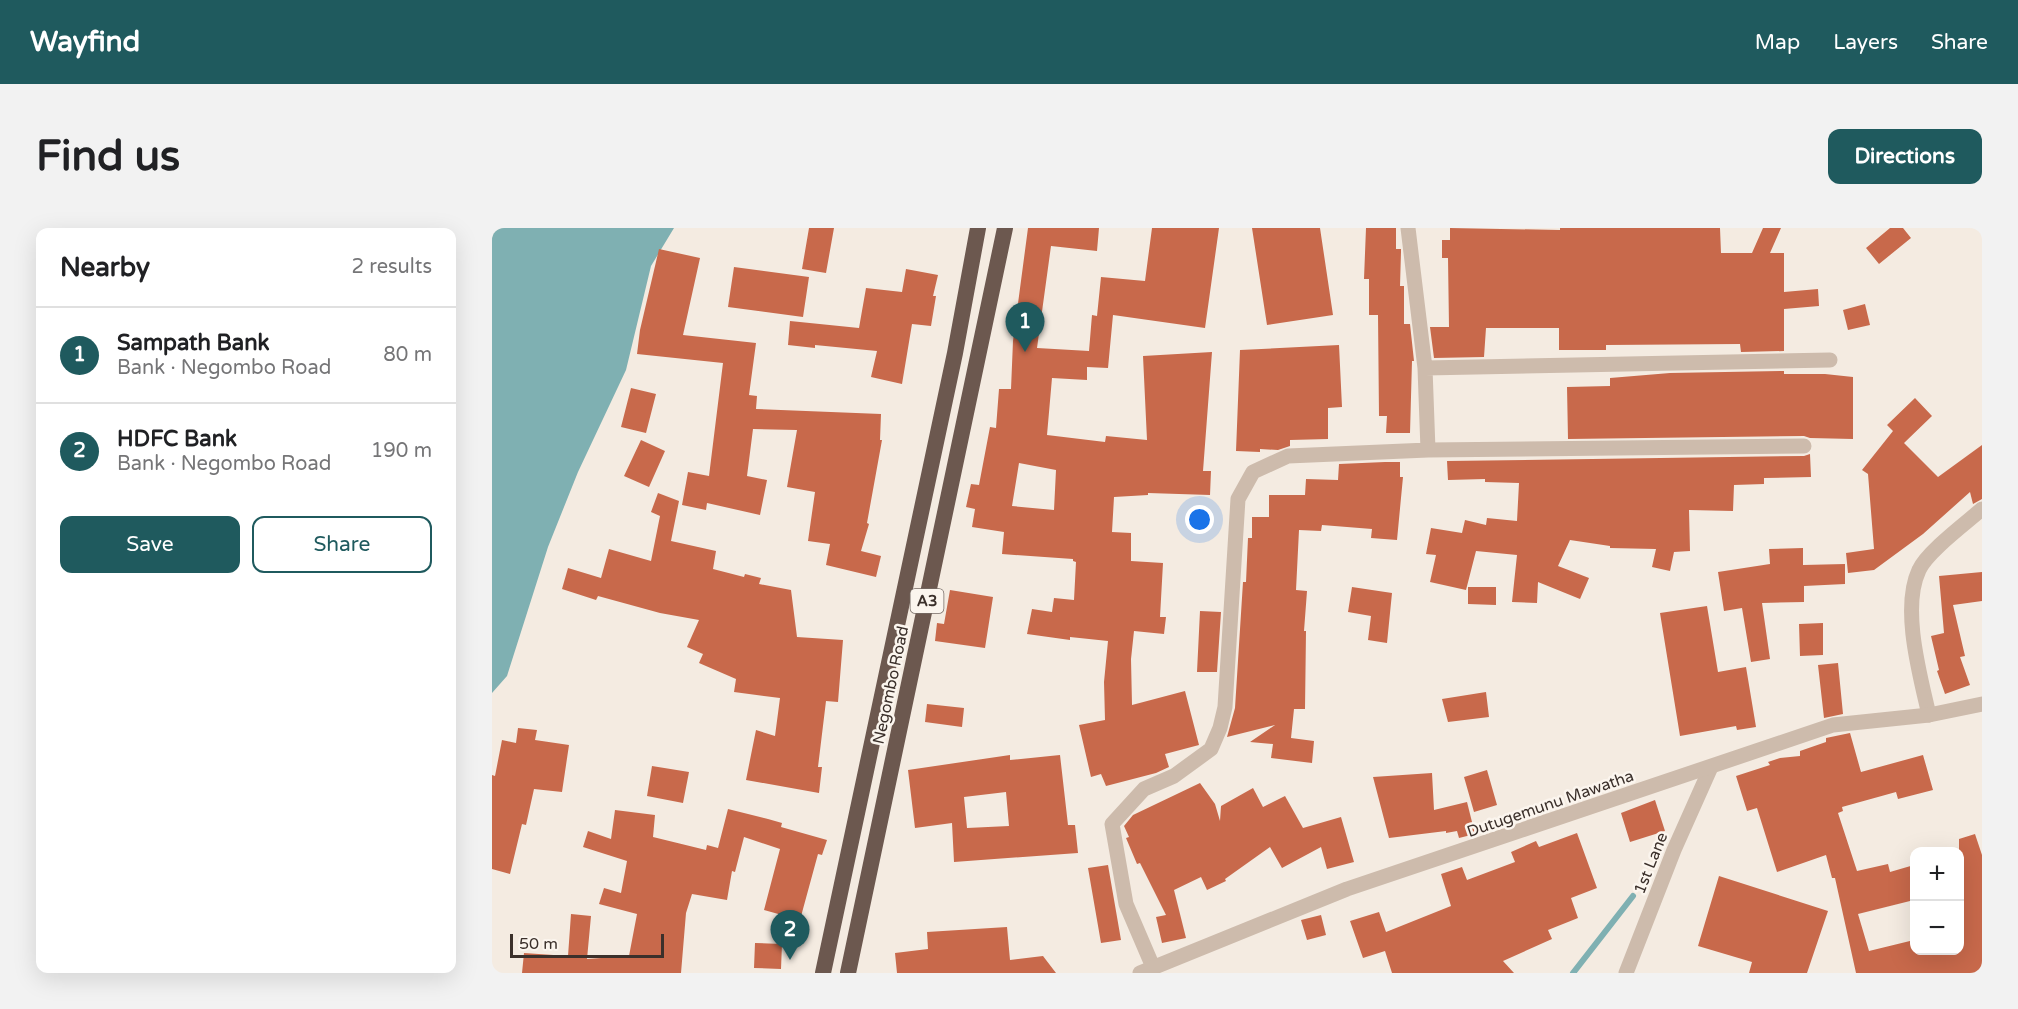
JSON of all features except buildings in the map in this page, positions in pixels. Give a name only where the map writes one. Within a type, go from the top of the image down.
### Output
[{"type":"highway","name":"Negombo Road","points":[[823,973],[955,353],[978,228]]},
{"type":"highway","name":"Negombo Road","points":[[848,973],[1005,228]]},
{"type":"street","points":[[1408,228],[1425,368],[1428,450]]},
{"type":"street","points":[[1425,368],[1830,360]]},
{"type":"street","points":[[1146,970],[1126,904],[1112,824],[1144,789],[1174,776],[1211,749],[1220,728],[1225,707],[1238,499],[1253,472],[1288,456],[1428,450],[1804,446]]},
{"type":"street","points":[[1929,716],[1916,654],[1910,594],[1920,568],[1945,541],[1982,509]]},
{"type":"street","name":"Dutugemunu Mawatha","points":[[1146,970],[1347,889],[1833,725],[1929,716],[1982,704]]},
{"type":"street","name":"1st Lane","points":[[1626,973],[1674,850],[1711,767]]},
{"type":"water","points":[[492,228],[674,228],[651,266],[626,370],[578,472],[548,547],[507,676],[492,693]]},
{"type":"waterway","points":[[1573,973],[1633,896]]},
{"type":"place","name":"Sampath Bank","points":[[1025,352]]},
{"type":"place","name":"HDFC Bank","points":[[790,960]]}]
